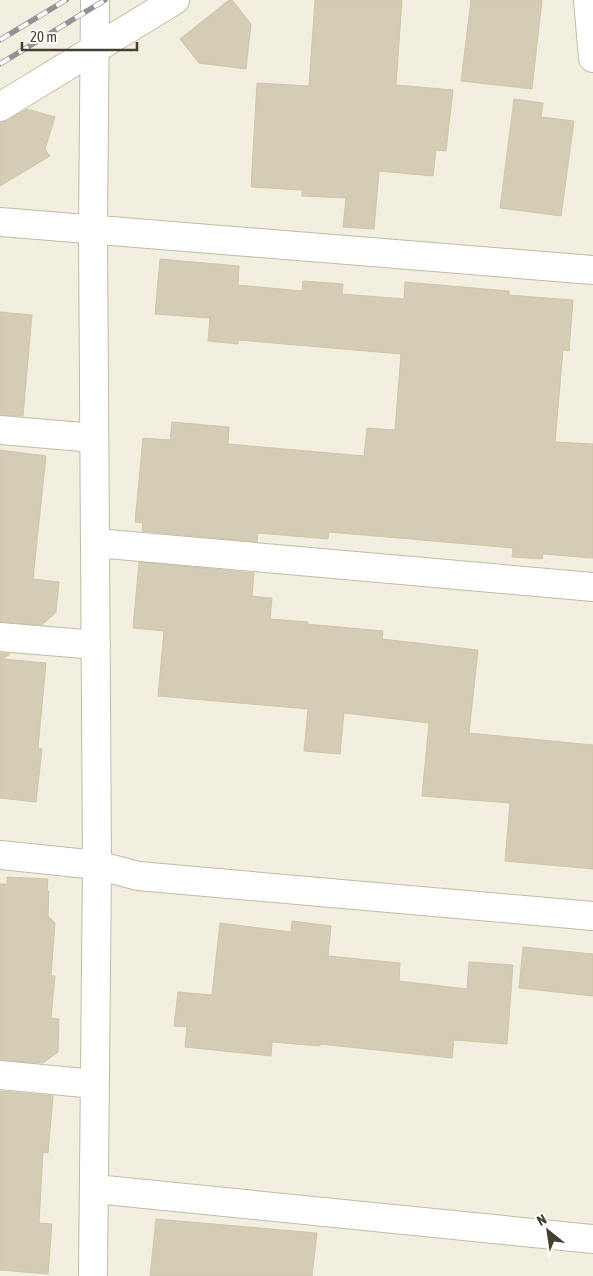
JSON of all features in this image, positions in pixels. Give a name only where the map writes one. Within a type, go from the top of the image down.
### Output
[{"type":"street","points":[[94,1276],[97,865],[93,230],[95,0]]},
{"type":"street","points":[[0,107],[175,0]]},
{"type":"street","points":[[588,0],[593,58]]},
{"type":"street","points":[[0,222],[593,270]]},
{"type":"street","points":[[0,430],[94,438]]},
{"type":"street","points":[[96,543],[593,587]]},
{"type":"street","points":[[0,637],[96,645]]},
{"type":"street","points":[[0,855],[97,865],[138,876],[593,916]]},
{"type":"street","points":[[0,1076],[94,1084]]},
{"type":"street","points":[[95,1189],[593,1239]]},
{"type":"building","points":[[229,0],[232,0],[251,24],[246,69],[199,63],[180,39]]},
{"type":"building","points":[[315,0],[402,0],[396,85],[453,90],[446,151],[436,150],[433,176],[379,171],[374,229],[343,227],[346,198],[302,196],[302,190],[251,187],[257,83],[309,86]]},
{"type":"building","points":[[471,0],[542,0],[532,89],[461,81]]},
{"type":"building","points":[[514,99],[543,103],[541,117],[574,121],[561,216],[500,208]]},
{"type":"building","points":[[27,109],[55,117],[45,149],[50,156],[0,186],[0,123]]},
{"type":"building","points":[[160,259],[239,266],[238,285],[302,291],[303,281],[343,284],[342,294],[404,299],[405,282],[509,291],[509,295],[573,300],[569,351],[563,350],[555,442],[593,444],[593,558],[543,554],[542,559],[512,557],[513,548],[329,532],[328,539],[258,533],[257,542],[142,531],[143,523],[135,522],[143,438],[170,440],[172,422],[229,427],[228,444],[364,456],[367,428],[395,430],[401,354],[238,340],[238,344],[208,341],[210,318],[155,314]]},
{"type":"building","points":[[0,312],[32,315],[23,416],[0,415]]},
{"type":"building","points":[[0,450],[46,456],[33,579],[59,582],[56,612],[42,625],[0,622]]},
{"type":"building","points":[[139,562],[254,573],[252,596],[272,598],[270,619],[383,631],[382,639],[478,650],[469,733],[593,745],[593,869],[505,861],[510,803],[422,796],[429,723],[344,713],[340,754],[304,751],[308,709],[158,696],[164,631],[133,628]]},
{"type":"building","points":[[0,653],[10,654],[3,659],[46,663],[38,748],[42,749],[36,802],[0,798]]},
{"type":"building","points":[[7,877],[48,879],[48,916],[55,923],[51,976],[55,976],[51,1018],[59,1019],[58,1052],[43,1063],[0,1060],[0,884],[7,884]]},
{"type":"building","points":[[292,921],[331,926],[328,956],[400,963],[399,981],[467,989],[469,962],[513,965],[507,1044],[454,1040],[452,1058],[320,1044],[320,1046],[272,1042],[271,1056],[185,1047],[187,1027],[174,1026],[178,992],[212,995],[220,923],[291,932]]},
{"type":"building","points":[[523,947],[593,954],[593,996],[519,988]]},
{"type":"building","points":[[0,1091],[53,1096],[48,1153],[43,1152],[39,1223],[52,1224],[48,1274],[0,1270]]},
{"type":"building","points":[[156,1219],[317,1233],[312,1276],[150,1276]]},
{"type":"railway","points":[[0,40],[66,0]]},
{"type":"railway","points":[[0,64],[105,0]]}]
